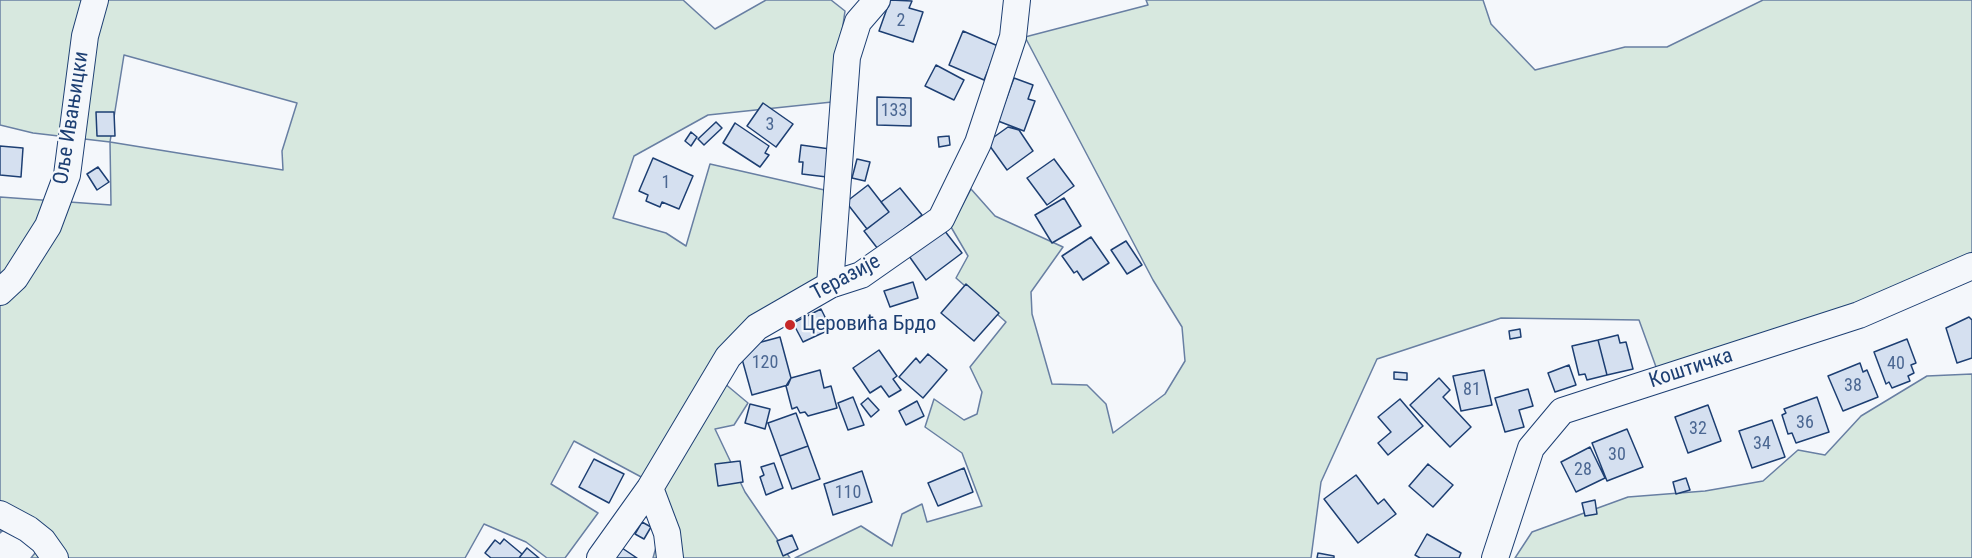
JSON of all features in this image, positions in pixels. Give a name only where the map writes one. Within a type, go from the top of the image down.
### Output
[{"type":"street","name":"Оље Ивањицки","points":[[0,292],[15,278],[48,226],[67,175],[85,36],[95,0]]},
{"type":"street","points":[[830,285],[846,57],[858,22],[877,0]]},
{"type":"street","name":"Теразије","points":[[600,558],[650,488],[728,357],[757,327],[830,285],[861,275],[941,219],[978,143],[1013,38],[1017,0]]},
{"type":"street","name":"Коштичка","points":[[1495,558],[1531,448],[1562,411],[1858,315],[1972,266]]},
{"type":"street","points":[[650,488],[667,533],[670,558]]},
{"type":"street","points":[[0,514],[28,529],[43,541],[55,558]]},
{"type":"shaded area","points":[[0,0],[683,0],[715,29],[766,0],[831,0],[845,11],[832,102],[708,115],[634,156],[613,218],[666,233],[686,246],[710,164],[842,194],[839,270],[758,319],[724,383],[748,403],[734,425],[715,429],[745,492],[790,558],[653,558],[658,540],[645,479],[574,441],[551,484],[598,513],[565,558],[547,558],[526,542],[484,524],[465,558],[31,558],[40,547],[6,528],[0,533],[0,197],[111,205],[110,142],[33,133],[0,125]],"holes":[[[124,55],[297,103],[282,151],[283,170],[110,142]]]},
{"type":"shaded area","points":[[1146,0],[1483,0],[1491,24],[1535,70],[1625,47],[1667,47],[1763,0],[1972,0],[1972,277],[1664,389],[1639,320],[1501,318],[1377,359],[1321,482],[1311,558],[795,558],[861,526],[892,546],[902,514],[922,504],[927,522],[982,506],[962,453],[925,427],[934,399],[964,420],[977,414],[982,392],[970,367],[1006,322],[956,278],[968,256],[951,227],[971,189],[995,216],[1063,247],[1031,292],[1032,314],[1052,384],[1087,385],[1106,404],[1113,433],[1165,394],[1185,361],[1182,327],[1153,280],[1025,37],[1148,5]]},
{"type":"shaded area","points":[[1972,374],[1972,558],[1515,558],[1532,532],[1628,497],[1705,491],[1763,481],[1798,450],[1825,455],[1861,416],[1927,376]]},
{"type":"building","points":[[890,0],[912,1],[909,8],[923,12],[913,42],[879,31]]},
{"type":"building","points":[[963,31],[998,46],[984,80],[949,65]]},
{"type":"building","points":[[936,65],[964,80],[954,100],[925,86]]},
{"type":"building","points":[[1014,78],[1033,85],[1028,99],[1035,101],[1024,131],[998,121]]},
{"type":"building","points":[[877,97],[911,98],[911,126],[877,125]]},
{"type":"building","points":[[763,103],[793,124],[776,147],[747,126]]},
{"type":"building","points":[[96,112],[114,112],[115,136],[97,136]]},
{"type":"building","points":[[716,122],[722,128],[704,145],[698,139]]},
{"type":"building","points":[[735,123],[769,146],[765,153],[769,155],[760,167],[723,143]]},
{"type":"building","points":[[1008,127],[1019,130],[1033,151],[1007,170],[987,142]]},
{"type":"building","points":[[691,132],[697,137],[691,146],[685,141]]},
{"type":"building","points":[[949,136],[950,145],[939,147],[938,137]]},
{"type":"building","points":[[801,145],[830,149],[827,177],[802,174],[803,162],[799,162]]},
{"type":"building","points":[[0,146],[23,148],[21,177],[0,175]]},
{"type":"building","points":[[653,158],[693,176],[679,209],[662,202],[660,207],[646,201],[648,195],[639,191]]},
{"type":"building","points":[[857,159],[870,162],[865,181],[852,178]]},
{"type":"building","points":[[1054,159],[1074,186],[1047,205],[1027,178]]},
{"type":"building","points":[[98,167],[109,182],[97,190],[87,174]]},
{"type":"building","points":[[868,185],[889,212],[867,229],[846,202]]},
{"type":"building","points":[[900,188],[922,215],[878,249],[864,231],[889,212],[881,202]]},
{"type":"building","points":[[1064,198],[1081,226],[1052,243],[1035,215]]},
{"type":"building","points":[[944,230],[962,253],[926,280],[909,256]]},
{"type":"building","points":[[1091,237],[1109,263],[1083,280],[1077,271],[1074,273],[1062,256]]},
{"type":"building","points":[[1126,241],[1142,265],[1127,274],[1111,250]]},
{"type":"building","points":[[913,282],[918,298],[890,307],[884,291]]},
{"type":"building","points":[[966,284],[999,313],[974,341],[941,313]]},
{"type":"building","points":[[821,309],[831,329],[803,342],[793,323]]},
{"type":"building","points":[[1969,317],[1972,320],[1972,358],[1957,363],[1946,328]]},
{"type":"building","points":[[1520,329],[1521,337],[1510,339],[1509,331]]},
{"type":"building","points":[[1618,335],[1620,343],[1626,342],[1633,369],[1607,375],[1598,340]]},
{"type":"building","points":[[780,337],[791,378],[788,385],[752,395],[739,348]]},
{"type":"building","points":[[1907,339],[1916,363],[1911,365],[1914,373],[1908,376],[1910,381],[1892,388],[1889,382],[1886,384],[1874,352]]},
{"type":"building","points":[[1598,340],[1607,375],[1587,380],[1585,374],[1579,375],[1572,346]]},
{"type":"building","points":[[879,350],[897,376],[893,379],[901,390],[889,397],[881,386],[870,393],[853,368]]},
{"type":"building","points":[[928,354],[947,370],[923,398],[899,377],[916,358],[920,363]]},
{"type":"building","points":[[1860,363],[1863,372],[1867,370],[1878,397],[1843,411],[1828,376]]},
{"type":"building","points":[[1569,365],[1576,385],[1555,392],[1548,373]]},
{"type":"building","points":[[820,370],[824,388],[831,386],[837,408],[808,416],[805,412],[800,413],[797,407],[792,409],[786,386],[791,378]]},
{"type":"building","points":[[1484,370],[1492,405],[1461,411],[1453,376]]},
{"type":"building","points":[[1394,372],[1407,373],[1407,380],[1394,379]]},
{"type":"building","points":[[1439,378],[1450,390],[1443,397],[1471,427],[1450,447],[1410,405]]},
{"type":"building","points":[[1528,389],[1533,406],[1519,410],[1524,427],[1505,432],[1495,398]]},
{"type":"building","points":[[853,397],[864,425],[848,430],[838,403]]},
{"type":"building","points":[[1817,397],[1829,432],[1796,443],[1792,433],[1788,434],[1782,415],[1786,413],[1784,409]]},
{"type":"building","points":[[868,398],[879,410],[871,417],[861,404]]},
{"type":"building","points":[[1400,399],[1423,426],[1388,455],[1378,443],[1391,432],[1378,417]]},
{"type":"building","points":[[917,401],[924,416],[906,425],[899,411]]},
{"type":"building","points":[[750,404],[770,409],[765,429],[745,423]]},
{"type":"building","points":[[1708,405],[1721,441],[1688,453],[1675,417]]},
{"type":"building","points":[[796,413],[808,446],[780,456],[768,423]]},
{"type":"building","points":[[1772,420],[1785,457],[1752,468],[1739,431]]},
{"type":"building","points":[[1627,429],[1643,467],[1607,481],[1592,443]]},
{"type":"building","points":[[808,446],[820,479],[792,489],[780,456]]},
{"type":"building","points":[[1590,447],[1605,478],[1576,492],[1561,462]]},
{"type":"building","points":[[594,459],[624,474],[609,503],[579,487]]},
{"type":"building","points":[[740,461],[743,482],[718,486],[715,464]]},
{"type":"building","points":[[774,463],[783,488],[766,495],[760,477],[764,475],[761,467]]},
{"type":"building","points":[[1428,464],[1453,485],[1433,507],[1409,486]]},
{"type":"building","points":[[964,468],[973,492],[938,506],[928,483]]},
{"type":"building","points":[[862,471],[872,502],[833,515],[824,484]]},
{"type":"building","points":[[1356,475],[1378,504],[1384,499],[1396,514],[1358,543],[1324,499]]},
{"type":"building","points":[[1686,478],[1690,490],[1676,494],[1673,482]]},
{"type":"building","points":[[1595,500],[1597,514],[1585,516],[1582,503]]},
{"type":"building","points":[[642,522],[651,527],[644,539],[635,534]]},
{"type":"building","points":[[1427,534],[1461,553],[1459,558],[1420,558],[1415,555]]},
{"type":"building","points":[[792,535],[798,549],[783,556],[777,541]]},
{"type":"building","points":[[504,539],[522,554],[519,558],[491,558],[485,553],[495,540],[500,544]]},
{"type":"building","points":[[527,548],[539,558],[519,558]]},
{"type":"building","points":[[622,548],[637,558],[615,558]]},
{"type":"building","points":[[1318,553],[1334,556],[1334,558],[1317,558]]},
{"type":"place","name":"Церовића Брдо","points":[[790,325]]}]
